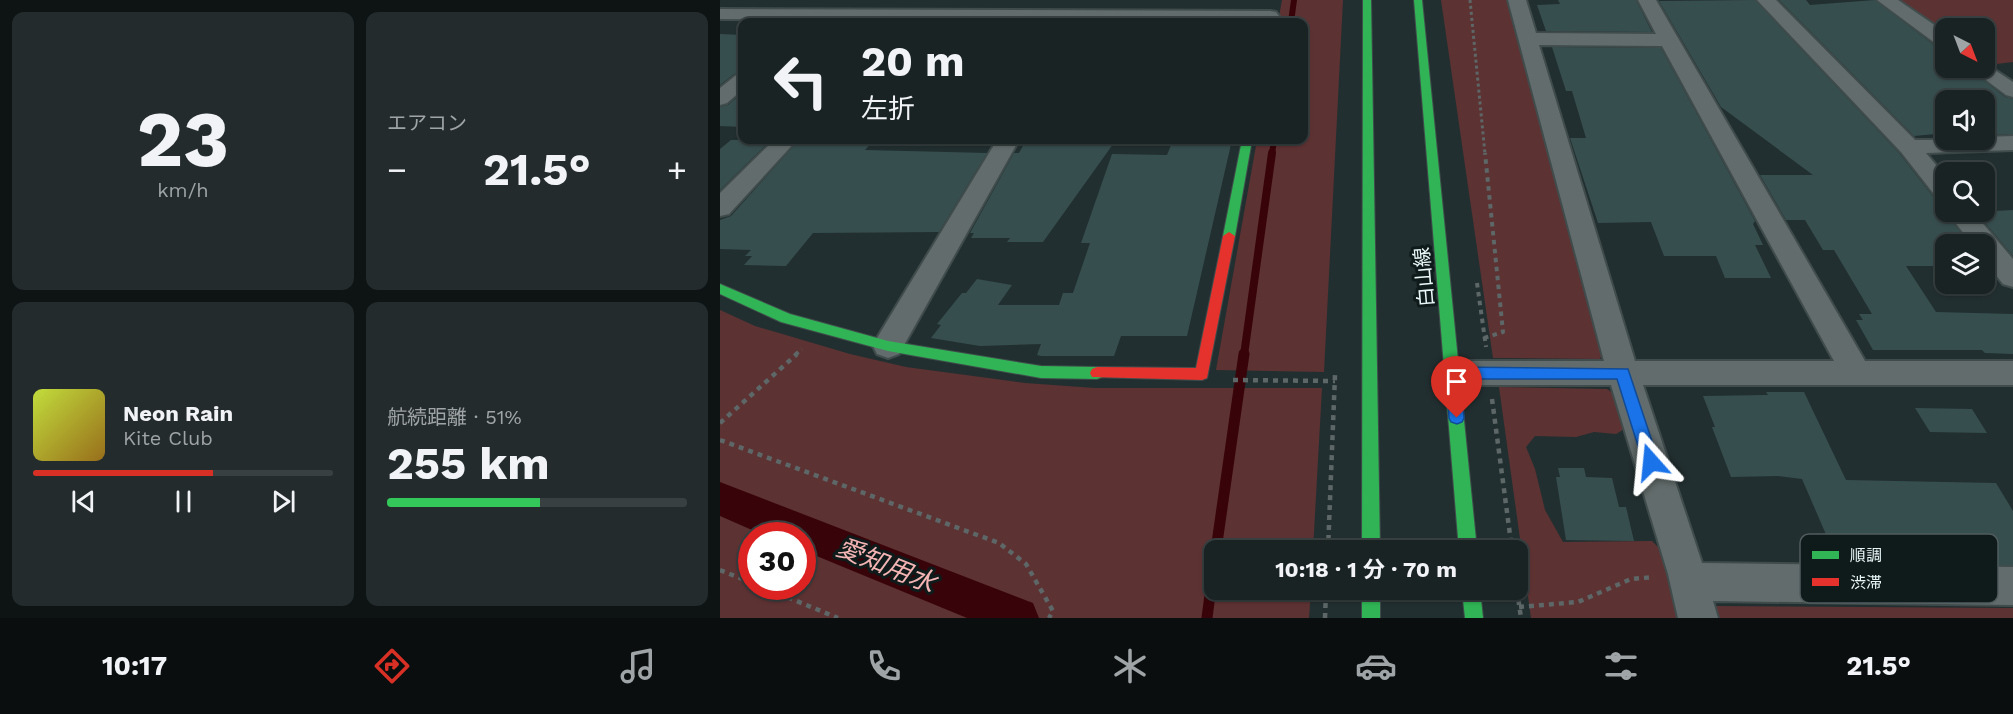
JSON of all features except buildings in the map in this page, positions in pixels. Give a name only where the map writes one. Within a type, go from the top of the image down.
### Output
[{"type":"street","points":[[720,14],[741,0]]},
{"type":"street","points":[[1367,0],[1371,540]]},
{"type":"street","name":"白山線","points":[[1418,0],[1467,540]]},
{"type":"street","points":[[1517,0],[1623,374],[1692,591],[1800,589]]},
{"type":"street","points":[[1647,0],[1856,372]]},
{"type":"street","points":[[1766,0],[1909,147],[1935,179]]},
{"type":"street","points":[[1886,0],[1935,34]]},
{"type":"street","points":[[934,18],[1082,13],[1271,13]]},
{"type":"street","points":[[720,14],[817,18]]},
{"type":"street","points":[[1528,39],[1668,40]]},
{"type":"street","points":[[1994,78],[2013,91]]},
{"type":"street","points":[[720,99],[738,84]]},
{"type":"street","points":[[1909,147],[2013,143]]},
{"type":"street","points":[[720,208],[782,144]]},
{"type":"street","points":[[888,346],[1006,144]]},
{"type":"street","points":[[720,289],[786,318],[888,346],[1041,372],[1202,374],[1246,144]]},
{"type":"street","points":[[1968,222],[2013,277]]},
{"type":"street","points":[[1453,373],[2013,373]]},
{"type":"street","points":[[1998,586],[2013,586]]},
{"type":"street","points":[[1371,600],[1371,618]]},
{"type":"street","points":[[1472,600],[1474,618]]},
{"type":"path","points":[[1470,0],[1503,332],[1484,338]]},
{"type":"path","points":[[720,423],[824,329]]},
{"type":"path","points":[[1227,380],[1335,381]]},
{"type":"path","points":[[720,440],[999,543],[1026,564],[1053,611],[1049,618]]},
{"type":"path","points":[[720,570],[738,577]]},
{"type":"path","points":[[1519,607],[1578,602],[1630,579],[1692,591]]},
{"type":"path","points":[[794,600],[837,618]]},
{"type":"path","points":[[1325,618],[1326,600]]},
{"type":"path","points":[[1518,600],[1521,618]]},
{"type":"shaded area","points":[[1282,0],[1343,0],[1324,372],[1216,370],[1256,144],[1308,144],[1308,18],[1279,18]]},
{"type":"shaded area","points":[[1441,0],[1508,0],[1605,349],[1600,359],[1493,358]]},
{"type":"shaded area","points":[[1895,0],[2013,0],[2013,62],[1995,64],[1995,18],[1935,18],[1935,28]]},
{"type":"shaded area","points":[[720,310],[755,326],[850,354],[906,367],[1025,383],[1095,388],[1322,388],[1314,540],[1204,540],[1204,600],[1310,600],[1309,618],[720,618]]},
{"type":"shaded area","points":[[1499,387],[1607,389],[1619,397],[1626,428],[1616,434],[1594,432],[1576,437],[1535,436],[1526,447],[1535,469],[1545,510],[1563,542],[1652,541],[1660,549],[1680,618],[1531,618],[1528,596],[1528,540],[1520,540]]},
{"type":"shaded area","points":[[1714,606],[2013,608],[2013,618],[1717,618]]},
{"type":"waterway","points":[[1292,18],[1294,0]]},
{"type":"waterway","points":[[1272,154],[1273,144]]},
{"type":"waterway","points":[[1244,355],[1272,153]]},
{"type":"waterway","points":[[1217,540],[1244,354]]},
{"type":"waterway","name":"愛知用水","points":[[720,499],[1018,618]]},
{"type":"waterway","points":[[1207,618],[1209,600]]},
{"type":"traffic: fast","points":[[1367,0],[1371,540]]},
{"type":"traffic: fast","points":[[1418,0],[1467,540]]},
{"type":"traffic: fast","points":[[1229,236],[1246,144]]},
{"type":"traffic: fast","points":[[720,289],[786,318],[888,346],[1041,372],[1097,373]]},
{"type":"traffic: fast","points":[[1371,600],[1371,618]]},
{"type":"traffic: fast","points":[[1472,600],[1474,618]]},
{"type":"traffic: jam","points":[[1097,373],[1202,374],[1229,236]]},
{"type":"route","points":[[1457,418],[1453,373],[1623,374],[1651,462]]}]
